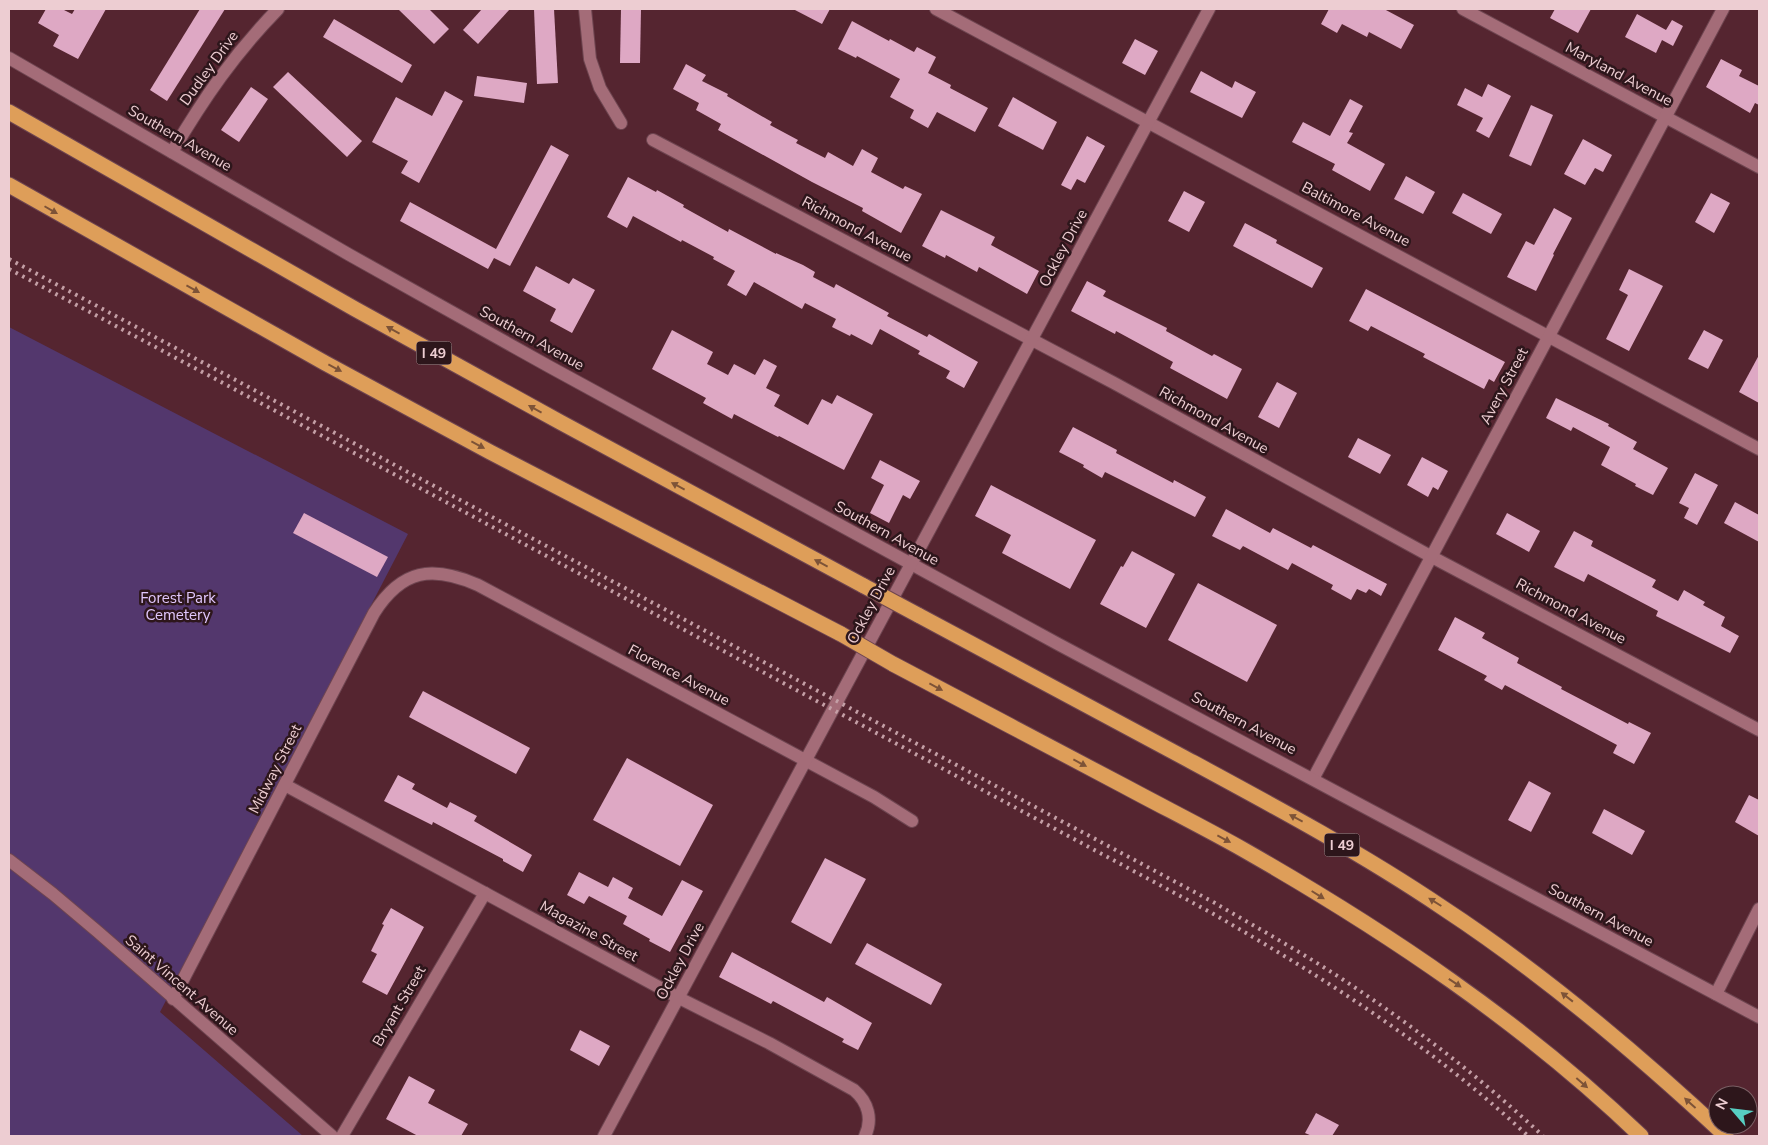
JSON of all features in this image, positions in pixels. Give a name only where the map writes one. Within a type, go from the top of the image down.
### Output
[{"type":"highway","name":"I 49","points":[[9,112],[364,314],[560,422],[1318,829],[1442,906],[1495,943],[1576,1005],[1644,1062],[1726,1136]]},
{"type":"highway","points":[[9,185],[290,343],[490,452],[841,634],[893,664],[1243,849],[1326,899],[1454,983],[1552,1057],[1641,1136]]},
{"type":"street","name":"Dudley Drive","points":[[172,152],[216,81],[253,35],[278,9]]},
{"type":"street","points":[[585,9],[590,59],[600,88],[621,123]]},
{"type":"street","name":"Baltimore Avenue","points":[[936,9],[1759,449]]},
{"type":"street","name":"Ockley Drive","points":[[604,1136],[1209,9]]},
{"type":"street","name":"Maryland Avenue","points":[[1463,9],[1759,167]]},
{"type":"street","name":"Avery Street","points":[[1312,778],[1432,557],[1723,9]]},
{"type":"street","name":"Southern Avenue","points":[[9,58],[535,359],[911,564],[1759,1017]]},
{"type":"street","name":"Richmond Avenue","points":[[653,140],[1032,340],[1432,557],[1759,730]]},
{"type":"street","name":"Florence Avenue","points":[[425,574],[444,573],[478,585],[874,797],[912,821]]},
{"type":"street","name":"Midway Street","points":[[173,999],[380,602],[395,586],[415,576],[425,574]]},
{"type":"street","name":"Magazine Street","points":[[284,785],[854,1090],[865,1102],[869,1113],[870,1124],[866,1136]]},
{"type":"street","name":"Saint Vincent Avenue","points":[[9,860],[98,932],[332,1136]]},
{"type":"street","name":"Bryant Street","points":[[342,1136],[485,893]]},
{"type":"street","points":[[1716,994],[1759,908]]},
{"type":"green space","name":"Forest Park Cemetery","points":[[9,327],[408,534],[160,1012],[303,1136],[9,1136]]},
{"type":"building","points":[[46,9],[62,9],[72,14],[75,9],[106,9],[78,59],[53,46],[59,35],[38,23]]},
{"type":"building","points":[[200,9],[225,9],[167,101],[150,90]]},
{"type":"building","points":[[398,9],[429,9],[449,29],[434,44]]},
{"type":"building","points":[[482,9],[510,9],[478,44],[463,30]]},
{"type":"building","points":[[534,9],[554,9],[558,83],[537,84]]},
{"type":"building","points":[[621,9],[641,9],[640,63],[620,63]]},
{"type":"building","points":[[793,9],[830,9],[822,24]]},
{"type":"building","points":[[1329,9],[1384,9],[1414,25],[1401,49],[1369,32],[1367,37],[1342,24],[1337,33],[1321,24]]},
{"type":"building","points":[[1555,9],[1591,9],[1578,33],[1550,18]]},
{"type":"building","points":[[1637,14],[1666,30],[1672,20],[1683,26],[1673,46],[1662,40],[1656,53],[1625,37]]},
{"type":"building","points":[[334,19],[412,65],[402,83],[323,37]]},
{"type":"building","points":[[852,21],[914,52],[917,47],[936,57],[928,73],[951,85],[950,88],[988,108],[975,132],[937,112],[928,128],[910,118],[914,110],[890,97],[900,79],[857,56],[856,58],[838,49]]},
{"type":"building","points":[[1135,39],[1158,51],[1145,75],[1122,63]]},
{"type":"building","points":[[1721,59],[1742,70],[1739,76],[1759,86],[1759,105],[1755,103],[1750,113],[1706,87]]},
{"type":"building","points":[[686,64],[706,75],[702,81],[728,94],[727,96],[772,122],[770,125],[798,140],[796,143],[825,158],[828,152],[853,166],[862,149],[878,158],[871,172],[903,189],[905,186],[922,194],[901,233],[862,211],[863,208],[718,130],[721,124],[696,110],[699,103],[673,89]]},
{"type":"building","points":[[1201,71],[1232,88],[1235,81],[1256,92],[1242,118],[1190,92]]},
{"type":"building","points":[[288,72],[362,141],[347,157],[273,87]]},
{"type":"building","points":[[477,76],[527,83],[524,103],[474,96]]},
{"type":"building","points":[[1488,84],[1511,96],[1489,138],[1476,131],[1483,118],[1457,105],[1465,88],[1482,97]]},
{"type":"building","points":[[251,87],[268,99],[239,142],[221,130]]},
{"type":"building","points":[[445,91],[463,101],[419,183],[401,173],[408,161],[372,142],[396,97],[432,116]]},
{"type":"building","points":[[1013,97],[1057,122],[1043,150],[998,126]]},
{"type":"building","points":[[1350,99],[1363,106],[1349,132],[1353,133],[1347,143],[1385,164],[1370,191],[1332,170],[1335,164],[1292,142],[1303,122],[1330,136]]},
{"type":"building","points":[[1531,105],[1553,115],[1531,166],[1509,156]]},
{"type":"building","points":[[1087,136],[1105,146],[1085,183],[1077,179],[1071,190],[1061,185]]},
{"type":"building","points":[[1583,139],[1612,155],[1603,172],[1595,168],[1585,185],[1564,174]]},
{"type":"building","points":[[551,145],[569,155],[510,266],[494,258],[488,269],[400,221],[410,202],[496,249]]},
{"type":"building","points":[[1406,176],[1435,192],[1423,214],[1394,199]]},
{"type":"building","points":[[628,177],[656,192],[657,190],[728,232],[729,229],[776,254],[803,265],[815,272],[813,277],[834,288],[836,284],[889,313],[887,316],[927,337],[929,334],[978,362],[964,388],[946,378],[950,371],[918,354],[920,351],[880,329],[872,345],[832,327],[836,319],[805,303],[802,309],[754,282],[746,296],[727,285],[735,271],[713,259],[714,257],[682,240],[681,242],[633,216],[627,228],[607,217]]},
{"type":"building","points":[[1184,191],[1205,202],[1189,232],[1168,221]]},
{"type":"building","points":[[1463,193],[1502,214],[1491,234],[1452,213]]},
{"type":"building","points":[[1711,193],[1730,203],[1714,233],[1695,222]]},
{"type":"building","points":[[1554,208],[1572,218],[1536,291],[1507,277],[1526,241],[1534,245]]},
{"type":"building","points":[[941,210],[995,237],[991,245],[1039,271],[1027,294],[979,267],[977,272],[946,255],[945,258],[922,246]]},
{"type":"building","points":[[1245,223],[1277,240],[1276,243],[1323,268],[1312,288],[1233,246]]},
{"type":"building","points":[[536,266],[569,284],[573,278],[595,290],[572,333],[550,321],[556,309],[523,291]]},
{"type":"building","points":[[1629,269],[1663,286],[1629,351],[1606,339],[1628,295],[1619,290]]},
{"type":"building","points":[[1087,281],[1106,291],[1103,296],[1167,328],[1166,331],[1212,356],[1214,354],[1242,369],[1227,399],[1170,368],[1173,362],[1116,331],[1115,334],[1071,311]]},
{"type":"building","points":[[1366,289],[1505,362],[1494,382],[1489,379],[1484,389],[1423,357],[1425,354],[1371,326],[1368,331],[1349,321]]},
{"type":"building","points":[[672,330],[713,352],[707,364],[728,375],[734,364],[755,375],[764,359],[777,366],[766,388],[780,395],[774,406],[808,425],[822,399],[832,404],[837,395],[873,414],[844,470],[734,414],[732,419],[703,403],[706,398],[652,369]]},
{"type":"building","points":[[1704,330],[1723,340],[1708,369],[1688,359]]},
{"type":"building","points":[[1759,355],[1759,403],[1739,392]]},
{"type":"building","points":[[1277,382],[1297,393],[1279,428],[1258,417]]},
{"type":"building","points":[[1556,398],[1609,424],[1608,426],[1637,442],[1633,449],[1668,468],[1653,495],[1601,465],[1610,447],[1573,427],[1571,431],[1546,418]]},
{"type":"building","points":[[1073,427],[1117,450],[1116,453],[1173,483],[1174,480],[1206,497],[1195,517],[1105,472],[1102,478],[1083,467],[1084,465],[1059,452]]},
{"type":"building","points":[[1358,438],[1391,455],[1380,474],[1348,457]]},
{"type":"building","points":[[1422,457],[1448,471],[1438,490],[1433,487],[1428,497],[1407,485]]},
{"type":"building","points":[[880,460],[920,481],[910,499],[903,495],[889,523],[870,513],[884,485],[871,478]]},
{"type":"building","points":[[1695,473],[1718,485],[1697,525],[1684,518],[1689,508],[1679,503]]},
{"type":"building","points":[[991,485],[1096,540],[1070,589],[1002,553],[1011,535],[975,516]]},
{"type":"building","points":[[1735,502],[1759,515],[1759,542],[1724,523]]},
{"type":"building","points":[[1226,509],[1270,533],[1273,528],[1311,548],[1313,545],[1387,584],[1381,596],[1369,589],[1366,593],[1357,589],[1351,600],[1331,589],[1333,585],[1292,563],[1288,570],[1243,546],[1240,550],[1212,536]]},
{"type":"building","points":[[304,513],[388,557],[377,577],[293,533]]},
{"type":"building","points":[[1507,513],[1540,531],[1529,552],[1496,534]]},
{"type":"building","points":[[1574,531],[1593,541],[1591,546],[1656,580],[1652,587],[1678,601],[1684,590],[1705,602],[1703,605],[1725,617],[1721,626],[1739,636],[1730,653],[1656,616],[1658,611],[1588,574],[1584,582],[1554,567]]},
{"type":"building","points":[[1132,551],[1175,574],[1146,628],[1100,604],[1121,566],[1123,567]]},
{"type":"building","points":[[1198,583],[1277,625],[1247,682],[1168,640]]},
{"type":"building","points":[[1455,617],[1485,633],[1482,638],[1519,658],[1517,663],[1562,687],[1561,689],[1628,724],[1629,722],[1651,733],[1634,764],[1613,753],[1617,745],[1505,685],[1502,690],[1484,680],[1487,676],[1438,650]]},
{"type":"building","points":[[423,691],[530,748],[516,774],[409,717]]},
{"type":"building","points":[[627,758],[713,805],[680,866],[593,820]]},
{"type":"building","points":[[398,775],[415,784],[412,789],[447,808],[450,802],[477,816],[474,821],[532,855],[523,872],[503,861],[503,859],[433,822],[432,825],[384,801]]},
{"type":"building","points":[[1529,781],[1551,793],[1531,832],[1508,820]]},
{"type":"building","points":[[1749,795],[1759,800],[1759,836],[1735,822]]},
{"type":"building","points":[[1604,809],[1645,831],[1632,855],[1592,833]]},
{"type":"building","points":[[825,858],[866,879],[831,944],[791,922]]},
{"type":"building","points":[[579,872],[608,887],[613,877],[633,888],[628,898],[662,916],[682,880],[703,891],[670,952],[623,924],[627,916],[589,896],[584,904],[567,895]]},
{"type":"building","points":[[391,908],[424,927],[387,995],[362,982],[377,954],[371,951]]},
{"type":"building","points":[[867,943],[942,984],[931,1005],[855,964]]},
{"type":"building","points":[[732,952],[824,1002],[827,997],[872,1023],[858,1050],[842,1042],[844,1039],[773,1001],[771,1004],[719,977]]},
{"type":"building","points":[[580,1030],[610,1046],[599,1066],[570,1050]]},
{"type":"building","points":[[409,1076],[435,1090],[428,1103],[468,1124],[461,1136],[418,1136],[386,1119]]},
{"type":"building","points":[[1316,1113],[1339,1125],[1332,1136],[1312,1136],[1305,1133]]},
{"type":"railway","points":[[9,259],[1215,903],[1324,967],[1392,1013],[1470,1072],[1543,1136]]},
{"type":"railway","points":[[9,269],[1210,912],[1294,962],[1376,1015],[1492,1103],[1528,1136]]}]
